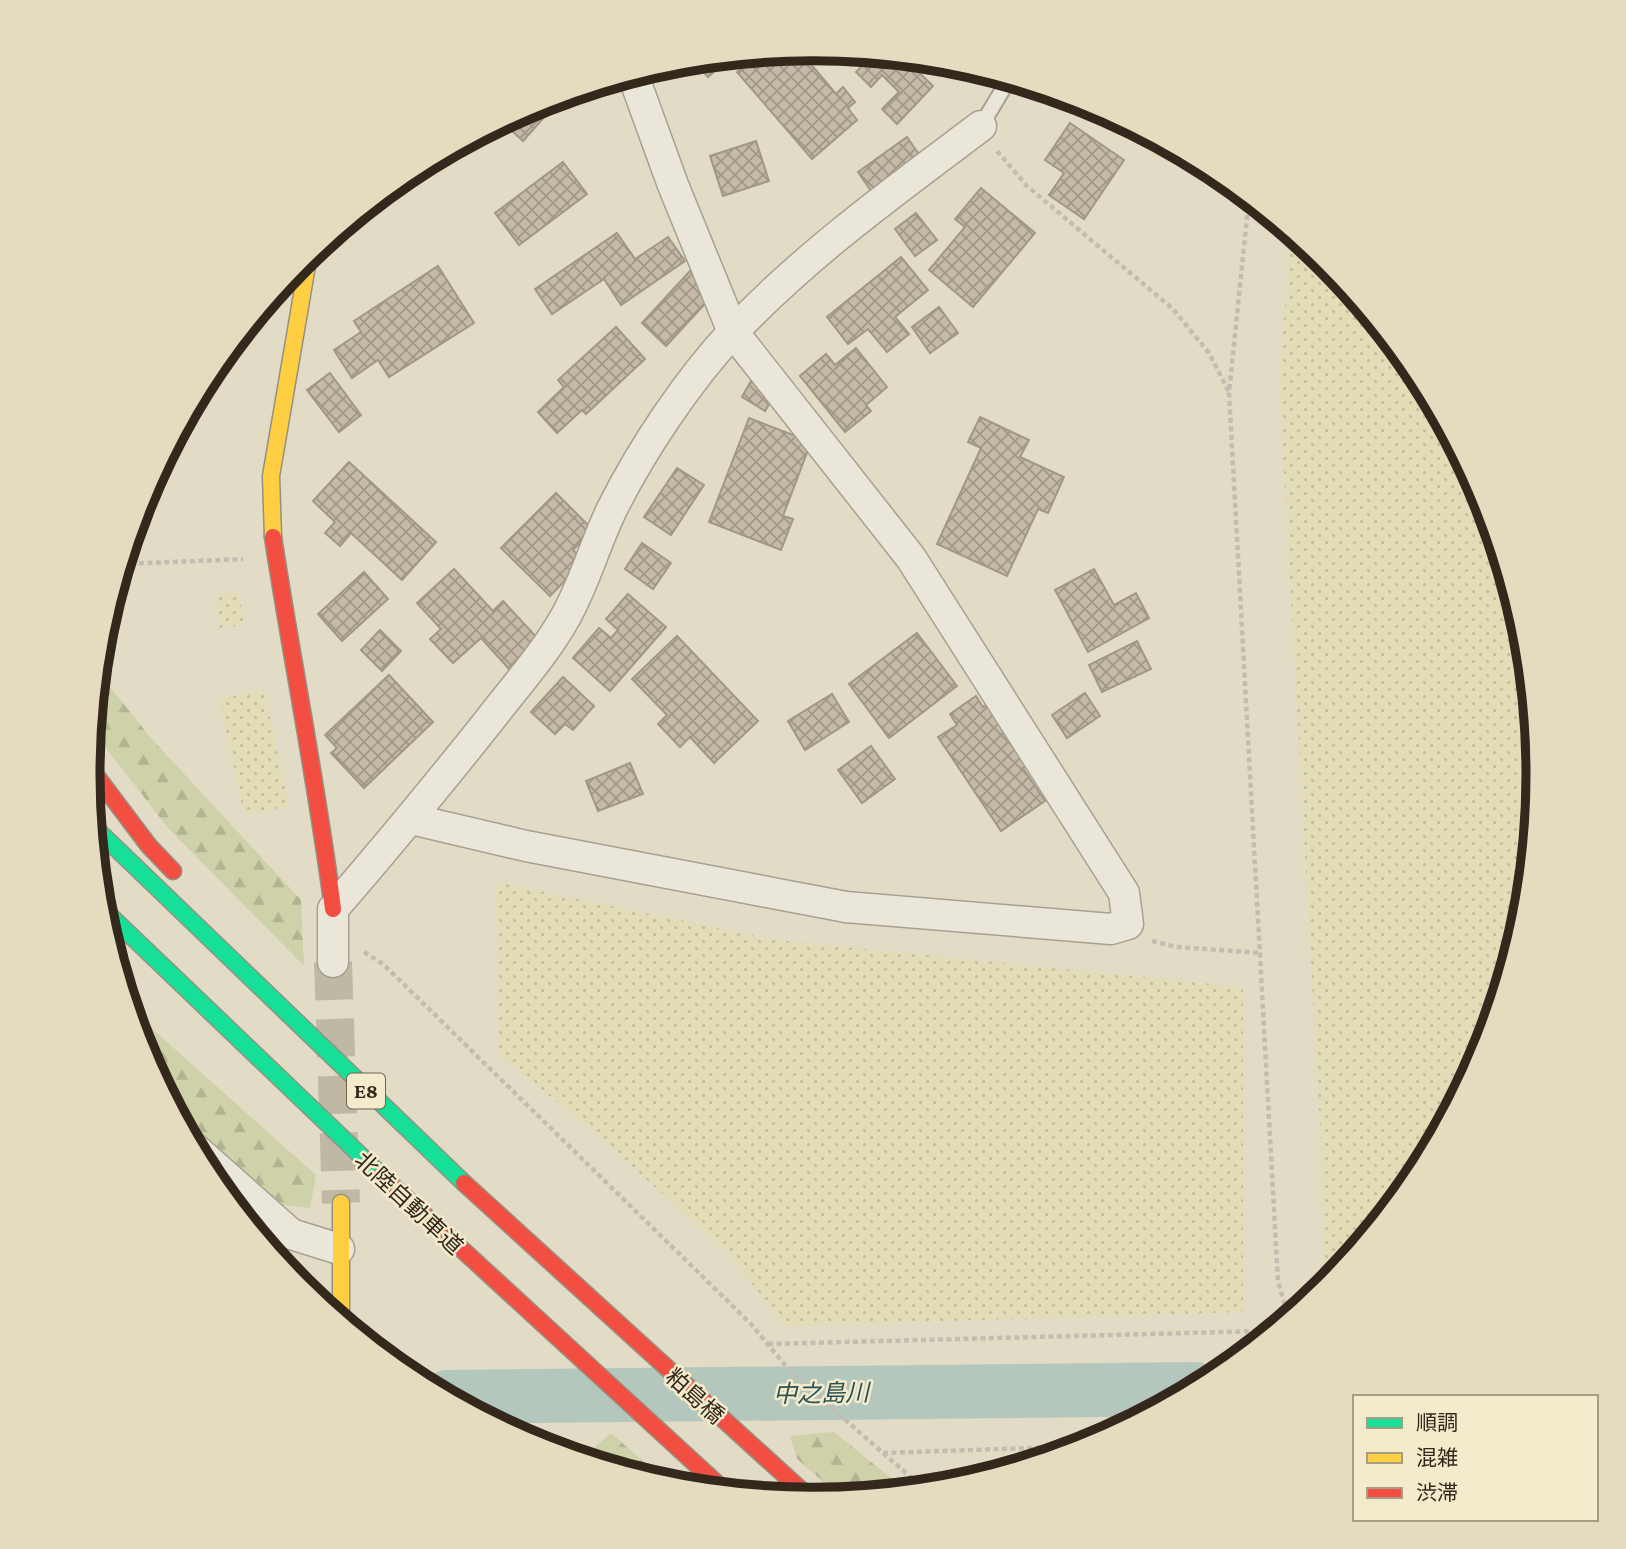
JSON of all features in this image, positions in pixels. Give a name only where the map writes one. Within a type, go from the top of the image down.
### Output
[{"type":"main road","points":[[306,274],[271,476],[275,558],[319,801],[333,935]]},
{"type":"main road","points":[[100,781],[149,846],[186,885]]},
{"type":"main road","name":"E8","points":[[103,835],[345,1072],[646,1351]]},
{"type":"main road","name":"北陸自動車道","points":[[115,921],[309,1109],[713,1481]]},
{"type":"main road","points":[[120,945],[309,1109]]},
{"type":"main road","points":[[329,1030],[553,1249],[646,1351]]},
{"type":"main road","points":[[341,1203],[341,1309]]},
{"type":"main road","name":"粕島橋","points":[[646,1351],[798,1487]]},
{"type":"street","points":[[411,819],[526,846],[846,907],[1111,929],[1128,925],[1124,892],[911,558],[733,332],[673,185],[636,84]]},
{"type":"street","points":[[333,935],[411,819],[532,666],[566,616],[612,509],[653,438],[733,332],[845,228],[981,126]]},
{"type":"street","points":[[220,1171],[291,1234],[339,1249]]},
{"type":"lane","points":[[981,126],[1004,88]]},
{"type":"path","points":[[981,126],[999,155],[1027,186],[1173,309],[1209,353],[1229,393]]},
{"type":"path","points":[[1248,210],[1229,393],[1262,953],[1278,1282],[1286,1308]]},
{"type":"path","points":[[132,564],[275,558]]},
{"type":"path","points":[[1128,925],[1148,940],[1177,947],[1262,953]]},
{"type":"path","points":[[333,935],[383,964],[750,1323],[791,1372],[914,1481]]},
{"type":"path","points":[[767,1344],[1258,1331]]},
{"type":"path","points":[[882,1453],[1049,1447]]},
{"type":"shaded area","points":[[1290,245],[1349,304],[1379,340],[1431,418],[1453,459],[1472,502],[1502,590],[1513,635],[1525,728],[1525,821],[1520,868],[1513,914],[1488,1004],[1453,1090],[1431,1131],[1379,1209],[1324,1272],[1321,1145],[1279,381]]},
{"type":"shaded area","points":[[239,592],[244,625],[220,628],[216,595]]},
{"type":"shaded area","points":[[264,689],[289,806],[244,815],[219,699]]},
{"type":"shaded area","points":[[496,882],[776,940],[1243,987],[1243,1312],[784,1326],[731,1257],[596,1133],[499,1056]]},
{"type":"green space","points":[[106,682],[151,738],[301,900],[304,966],[168,828],[101,741]]},
{"type":"green space","points":[[145,1022],[316,1175],[310,1208],[283,1205],[191,1124],[173,1090]]},
{"type":"green space","points":[[834,1432],[897,1483],[830,1487],[797,1459],[790,1436]]},
{"type":"green space","points":[[611,1433],[651,1469],[593,1453],[595,1447]]},
{"type":"building","points":[[808,61],[836,94],[843,87],[855,102],[848,108],[857,120],[812,159],[737,72],[745,65]]},
{"type":"building","points":[[865,63],[915,69],[933,86],[897,124],[882,109],[899,92],[882,75],[871,87],[856,72]]},
{"type":"building","points":[[719,67],[708,77],[702,70]]},
{"type":"building","points":[[548,113],[523,141],[510,129]]},
{"type":"building","points":[[1070,123],[1124,160],[1084,219],[1049,195],[1064,173],[1045,160]]},
{"type":"building","points":[[907,137],[925,163],[876,198],[858,172]]},
{"type":"building","points":[[756,141],[769,181],[723,196],[710,156]]},
{"type":"building","points":[[563,162],[587,194],[519,245],[495,213]]},
{"type":"building","points":[[981,188],[1035,233],[973,307],[929,270],[965,227],[955,219]]},
{"type":"building","points":[[916,213],[937,240],[915,256],[895,229]]},
{"type":"building","points":[[617,233],[635,259],[668,237],[685,261],[621,305],[604,279],[552,314],[535,289]]},
{"type":"building","points":[[901,257],[928,290],[895,317],[909,334],[887,352],[868,329],[848,344],[827,317]]},
{"type":"building","points":[[438,266],[474,323],[389,377],[378,360],[352,378],[334,350],[361,332],[354,321]]},
{"type":"building","points":[[690,271],[714,294],[666,346],[642,323]]},
{"type":"building","points":[[939,307],[958,333],[930,353],[912,327]]},
{"type":"building","points":[[616,327],[645,359],[586,414],[582,410],[557,433],[538,412],[564,387],[558,380]]},
{"type":"building","points":[[856,348],[887,387],[866,405],[871,411],[845,432],[800,376],[826,354],[835,365]]},
{"type":"building","points":[[330,373],[361,415],[339,432],[307,390]]},
{"type":"building","points":[[751,381],[774,396],[765,411],[742,397]]},
{"type":"building","points":[[980,417],[1029,440],[1020,457],[1064,477],[1048,513],[1038,509],[1007,576],[937,544],[981,448],[968,442]]},
{"type":"building","points":[[749,418],[811,442],[783,516],[793,519],[781,550],[709,522]]},
{"type":"building","points":[[349,462],[436,542],[402,580],[351,533],[340,546],[325,533],[335,522],[313,501]]},
{"type":"building","points":[[677,468],[704,485],[671,535],[644,517]]},
{"type":"building","points":[[556,493],[593,530],[573,550],[584,561],[550,596],[501,548]]},
{"type":"building","points":[[642,543],[671,563],[653,589],[625,569]]},
{"type":"building","points":[[454,569],[493,611],[503,601],[541,642],[510,670],[481,638],[453,663],[430,639],[441,629],[417,603]]},
{"type":"building","points":[[1094,569],[1114,605],[1136,593],[1149,618],[1088,652],[1055,590]]},
{"type":"building","points":[[364,572],[388,599],[342,641],[318,614]]},
{"type":"building","points":[[628,594],[666,627],[610,691],[573,658],[599,628],[611,638],[618,630],[606,619]]},
{"type":"building","points":[[380,630],[401,651],[382,671],[361,650]]},
{"type":"building","points":[[917,633],[957,686],[889,738],[849,684]]},
{"type":"building","points":[[677,636],[758,721],[714,763],[690,737],[680,747],[658,724],[667,715],[632,679]]},
{"type":"building","points":[[1137,641],[1151,669],[1102,692],[1089,665]]},
{"type":"building","points":[[389,675],[433,722],[364,788],[331,753],[337,748],[325,735]]},
{"type":"building","points":[[563,677],[594,706],[573,730],[565,724],[555,734],[531,712]]},
{"type":"building","points":[[1085,693],[1100,716],[1067,738],[1052,715]]},
{"type":"building","points":[[832,694],[849,722],[805,750],[788,721]]},
{"type":"building","points":[[976,696],[983,707],[991,701],[1032,762],[1023,768],[1045,801],[1001,831],[938,737],[957,725],[950,714]]},
{"type":"building","points":[[871,746],[895,779],[862,803],[838,770]]},
{"type":"building","points":[[630,763],[643,794],[598,811],[586,781]]},
{"type":"waterway","name":"中之島川","points":[[465,1397],[1175,1389]]},
{"type":"tunnel","points":[[333,962],[341,1203]]},
{"type":"traffic: fast","points":[[103,835],[464,1183]]},
{"type":"traffic: fast","points":[[114,920],[381,1175]]},
{"type":"traffic: slow","points":[[273,537],[271,476],[306,274]]},
{"type":"traffic: slow","points":[[341,1203],[341,1309]]},
{"type":"traffic: jam","points":[[273,537],[333,909]]},
{"type":"traffic: jam","points":[[100,781],[149,846],[173,871]]},
{"type":"traffic: jam","points":[[381,1175],[714,1481]]},
{"type":"traffic: jam","points":[[464,1183],[798,1487]]}]
